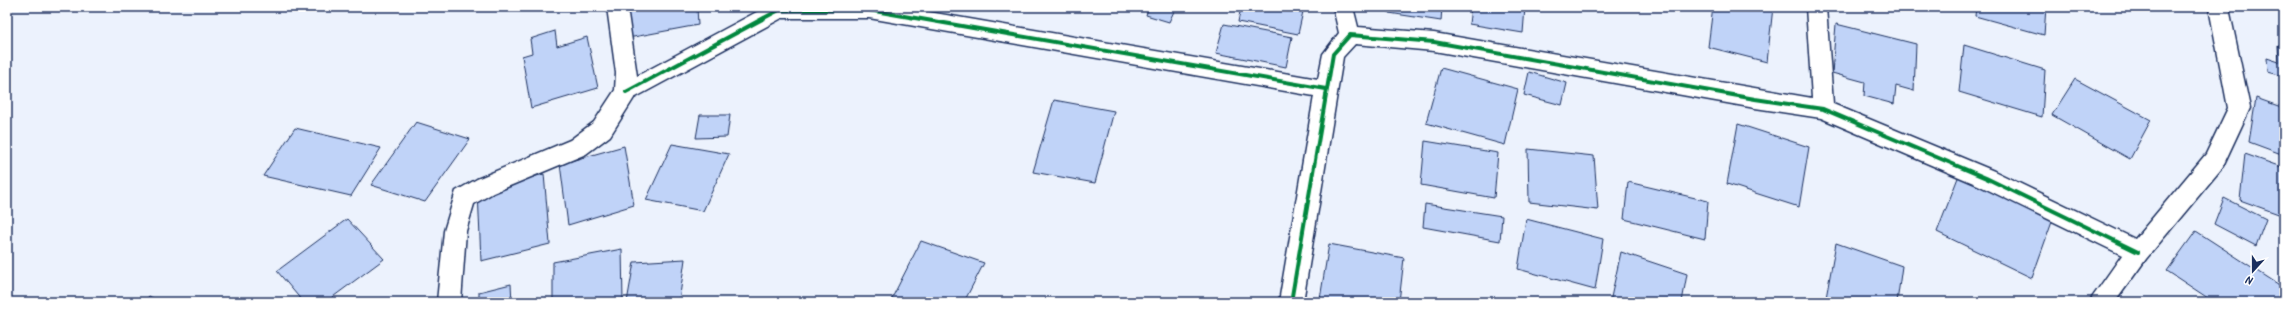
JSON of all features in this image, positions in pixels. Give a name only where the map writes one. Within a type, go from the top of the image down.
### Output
[{"type":"street","points":[[617,7],[627,72],[626,92]]},
{"type":"street","points":[[1343,7],[1350,35]]},
{"type":"street","points":[[1816,7],[1823,109]]},
{"type":"street","points":[[2101,302],[2138,252],[2214,161],[2239,108],[2220,14],[2221,7]]},
{"type":"street","points":[[448,302],[455,230],[464,198],[485,186],[578,147],[602,129],[626,92],[779,10],[861,10],[1326,89]]},
{"type":"street","points":[[1291,302],[1333,54],[1350,35]]},
{"type":"street","points":[[1350,35],[1434,42],[1755,99],[1823,109],[1986,178],[2138,252]]},
{"type":"building","points":[[627,7],[697,7],[698,25],[628,38]]},
{"type":"building","points":[[1149,7],[1176,7],[1169,22],[1146,15]]},
{"type":"building","points":[[1241,7],[1304,7],[1298,34],[1238,22]]},
{"type":"building","points":[[1389,7],[1442,7],[1441,21],[1389,13]]},
{"type":"building","points":[[1471,7],[1525,7],[1523,33],[1469,24]]},
{"type":"building","points":[[1713,7],[1773,7],[1767,62],[1708,47]]},
{"type":"building","points":[[1976,7],[2046,7],[2044,35],[1975,16]]},
{"type":"building","points":[[1224,24],[1292,37],[1286,67],[1216,53]]},
{"type":"building","points":[[1836,24],[1916,44],[1914,91],[1896,86],[1894,104],[1864,96],[1865,82],[1832,73]]},
{"type":"building","points":[[555,31],[557,46],[587,37],[598,88],[531,108],[522,56],[532,53],[530,39]]},
{"type":"building","points":[[1964,45],[2045,70],[2042,117],[1959,92]]},
{"type":"building","points":[[2278,46],[2284,47],[2284,96],[2283,76],[2268,72],[2267,58],[2279,62]]},
{"type":"building","points":[[1441,68],[1518,89],[1505,145],[1426,123]]},
{"type":"building","points":[[1529,72],[1567,83],[1562,105],[1524,95]]},
{"type":"building","points":[[2075,79],[2151,120],[2130,159],[2052,115]]},
{"type":"building","points":[[2256,98],[2284,108],[2284,155],[2249,142]]},
{"type":"building","points":[[1054,100],[1114,111],[1095,183],[1033,172]]},
{"type":"building","points":[[700,115],[730,115],[727,137],[696,138]]},
{"type":"building","points":[[416,122],[470,139],[425,202],[371,185]]},
{"type":"building","points":[[1738,124],[1809,147],[1799,207],[1727,184]]},
{"type":"building","points":[[295,128],[381,148],[351,196],[263,176]]},
{"type":"building","points":[[1425,141],[1498,153],[1494,198],[1421,185]]},
{"type":"building","points":[[672,144],[729,154],[703,211],[646,200]]},
{"type":"building","points":[[624,146],[634,205],[568,225],[560,164]]},
{"type":"building","points":[[1528,149],[1594,156],[1598,210],[1529,202]]},
{"type":"building","points":[[2245,154],[2284,168],[2284,216],[2240,200]]},
{"type":"building","points":[[544,174],[550,244],[481,261],[478,191]]},
{"type":"building","points":[[1959,175],[2053,219],[2032,278],[1937,232]]},
{"type":"building","points":[[1628,182],[1708,201],[1705,239],[1624,219]]},
{"type":"building","points":[[2224,198],[2266,219],[2256,246],[2214,224]]},
{"type":"building","points":[[1425,204],[1502,216],[1500,241],[1423,227]]},
{"type":"building","points":[[347,219],[384,259],[326,302],[303,302],[277,271]]},
{"type":"building","points":[[1526,219],[1603,239],[1595,290],[1518,269]]},
{"type":"building","points":[[2196,231],[2284,288],[2284,302],[2214,302],[2167,271]]},
{"type":"building","points":[[921,241],[984,263],[964,302],[890,302]]},
{"type":"building","points":[[1836,243],[1902,266],[1897,302],[1837,302],[1826,298]]},
{"type":"building","points":[[1329,244],[1404,258],[1399,302],[1338,302],[1320,299]]},
{"type":"building","points":[[622,249],[623,302],[553,302],[553,262]]},
{"type":"building","points":[[1621,252],[1687,274],[1682,302],[1610,302]]},
{"type":"building","points":[[685,259],[679,302],[627,302],[634,262]]},
{"type":"building","points":[[511,284],[512,302],[479,302],[479,292]]},
{"type":"building","points":[[149,296],[160,302],[143,302]]},
{"type":"cycle path","points":[[626,92],[779,10],[869,10],[1326,89]]},
{"type":"cycle path","points":[[1291,302],[1319,128],[1333,54],[1350,35],[1434,42],[1755,99],[1823,109],[1986,178],[2138,252]]}]
